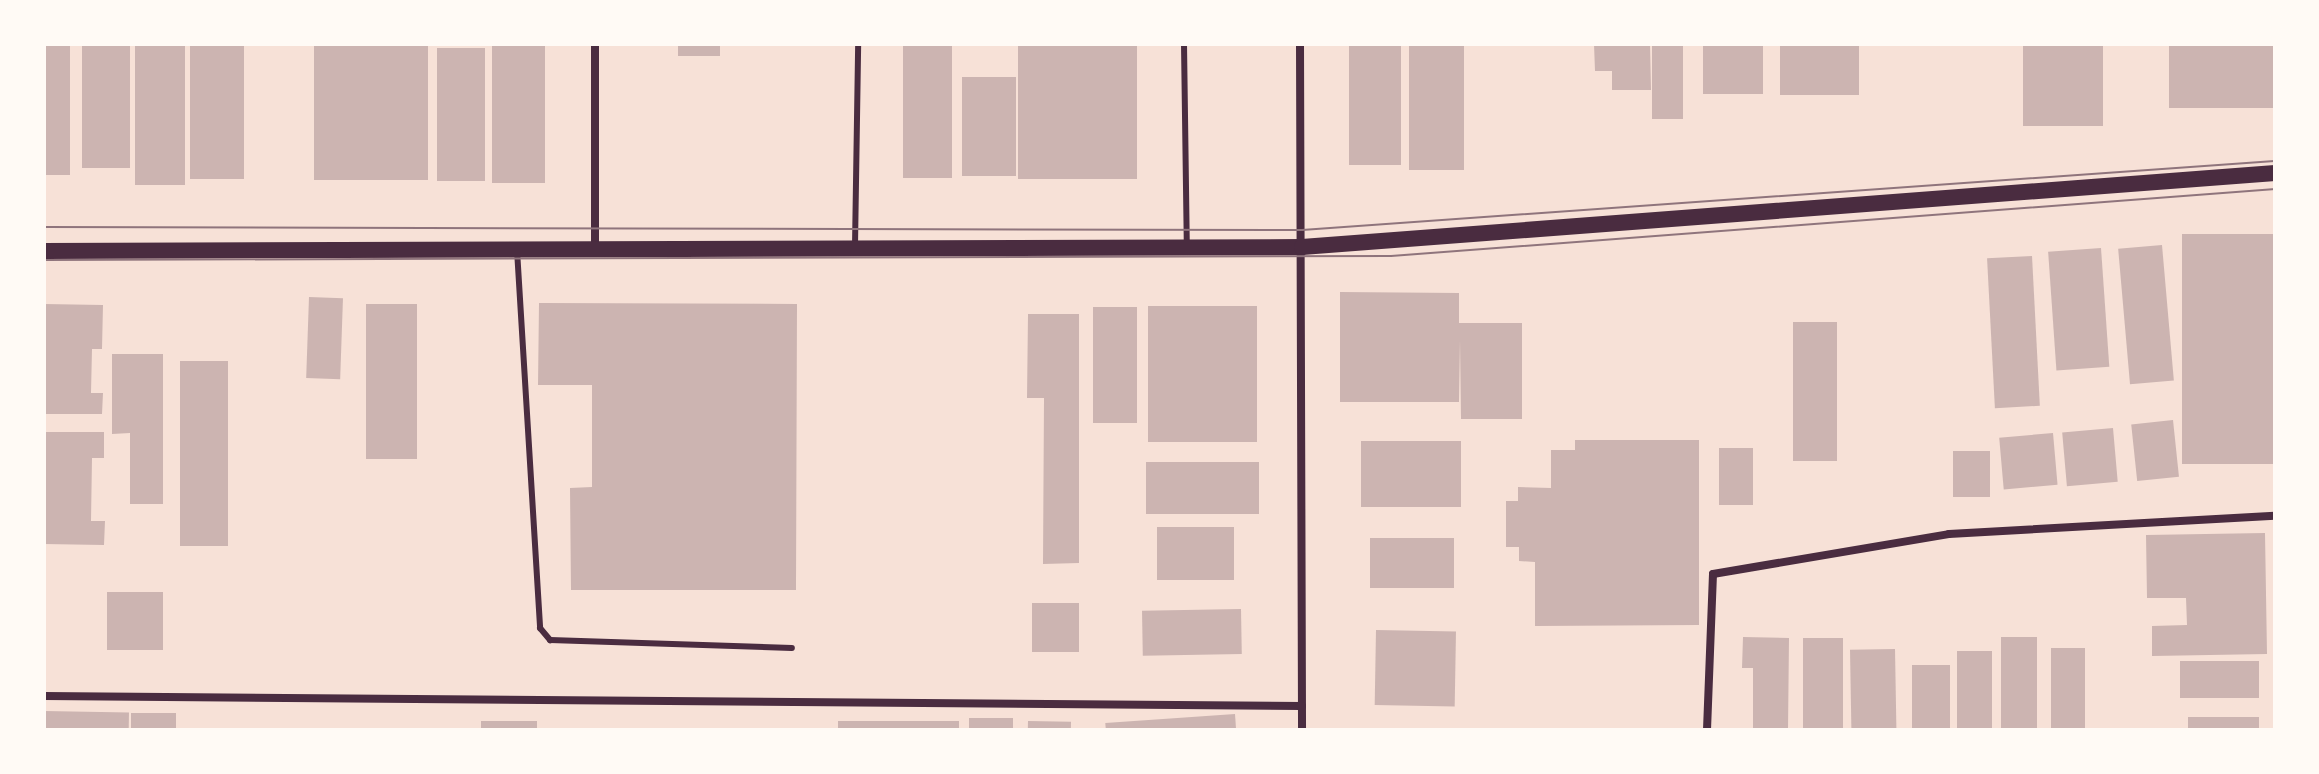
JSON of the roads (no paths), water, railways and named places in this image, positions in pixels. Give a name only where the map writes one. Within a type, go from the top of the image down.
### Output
[{"type":"main road","points":[[44,251],[517,246],[1302,247],[2275,173]]},
{"type":"street","points":[[595,44],[595,246]]},
{"type":"street","points":[[1300,44],[1302,730]]},
{"type":"street","points":[[1707,730],[1713,574],[1949,534],[2275,516]]},
{"type":"street","points":[[44,696],[1302,706]]},
{"type":"lane","points":[[855,246],[858,44]]},
{"type":"lane","points":[[1184,44],[1187,247]]},
{"type":"lane","points":[[517,246],[540,628],[550,640],[792,648]]},
{"type":"tram line","points":[[44,227],[1302,230],[2275,161]]},
{"type":"tram line","points":[[44,260],[1391,256],[2275,189]]}]
